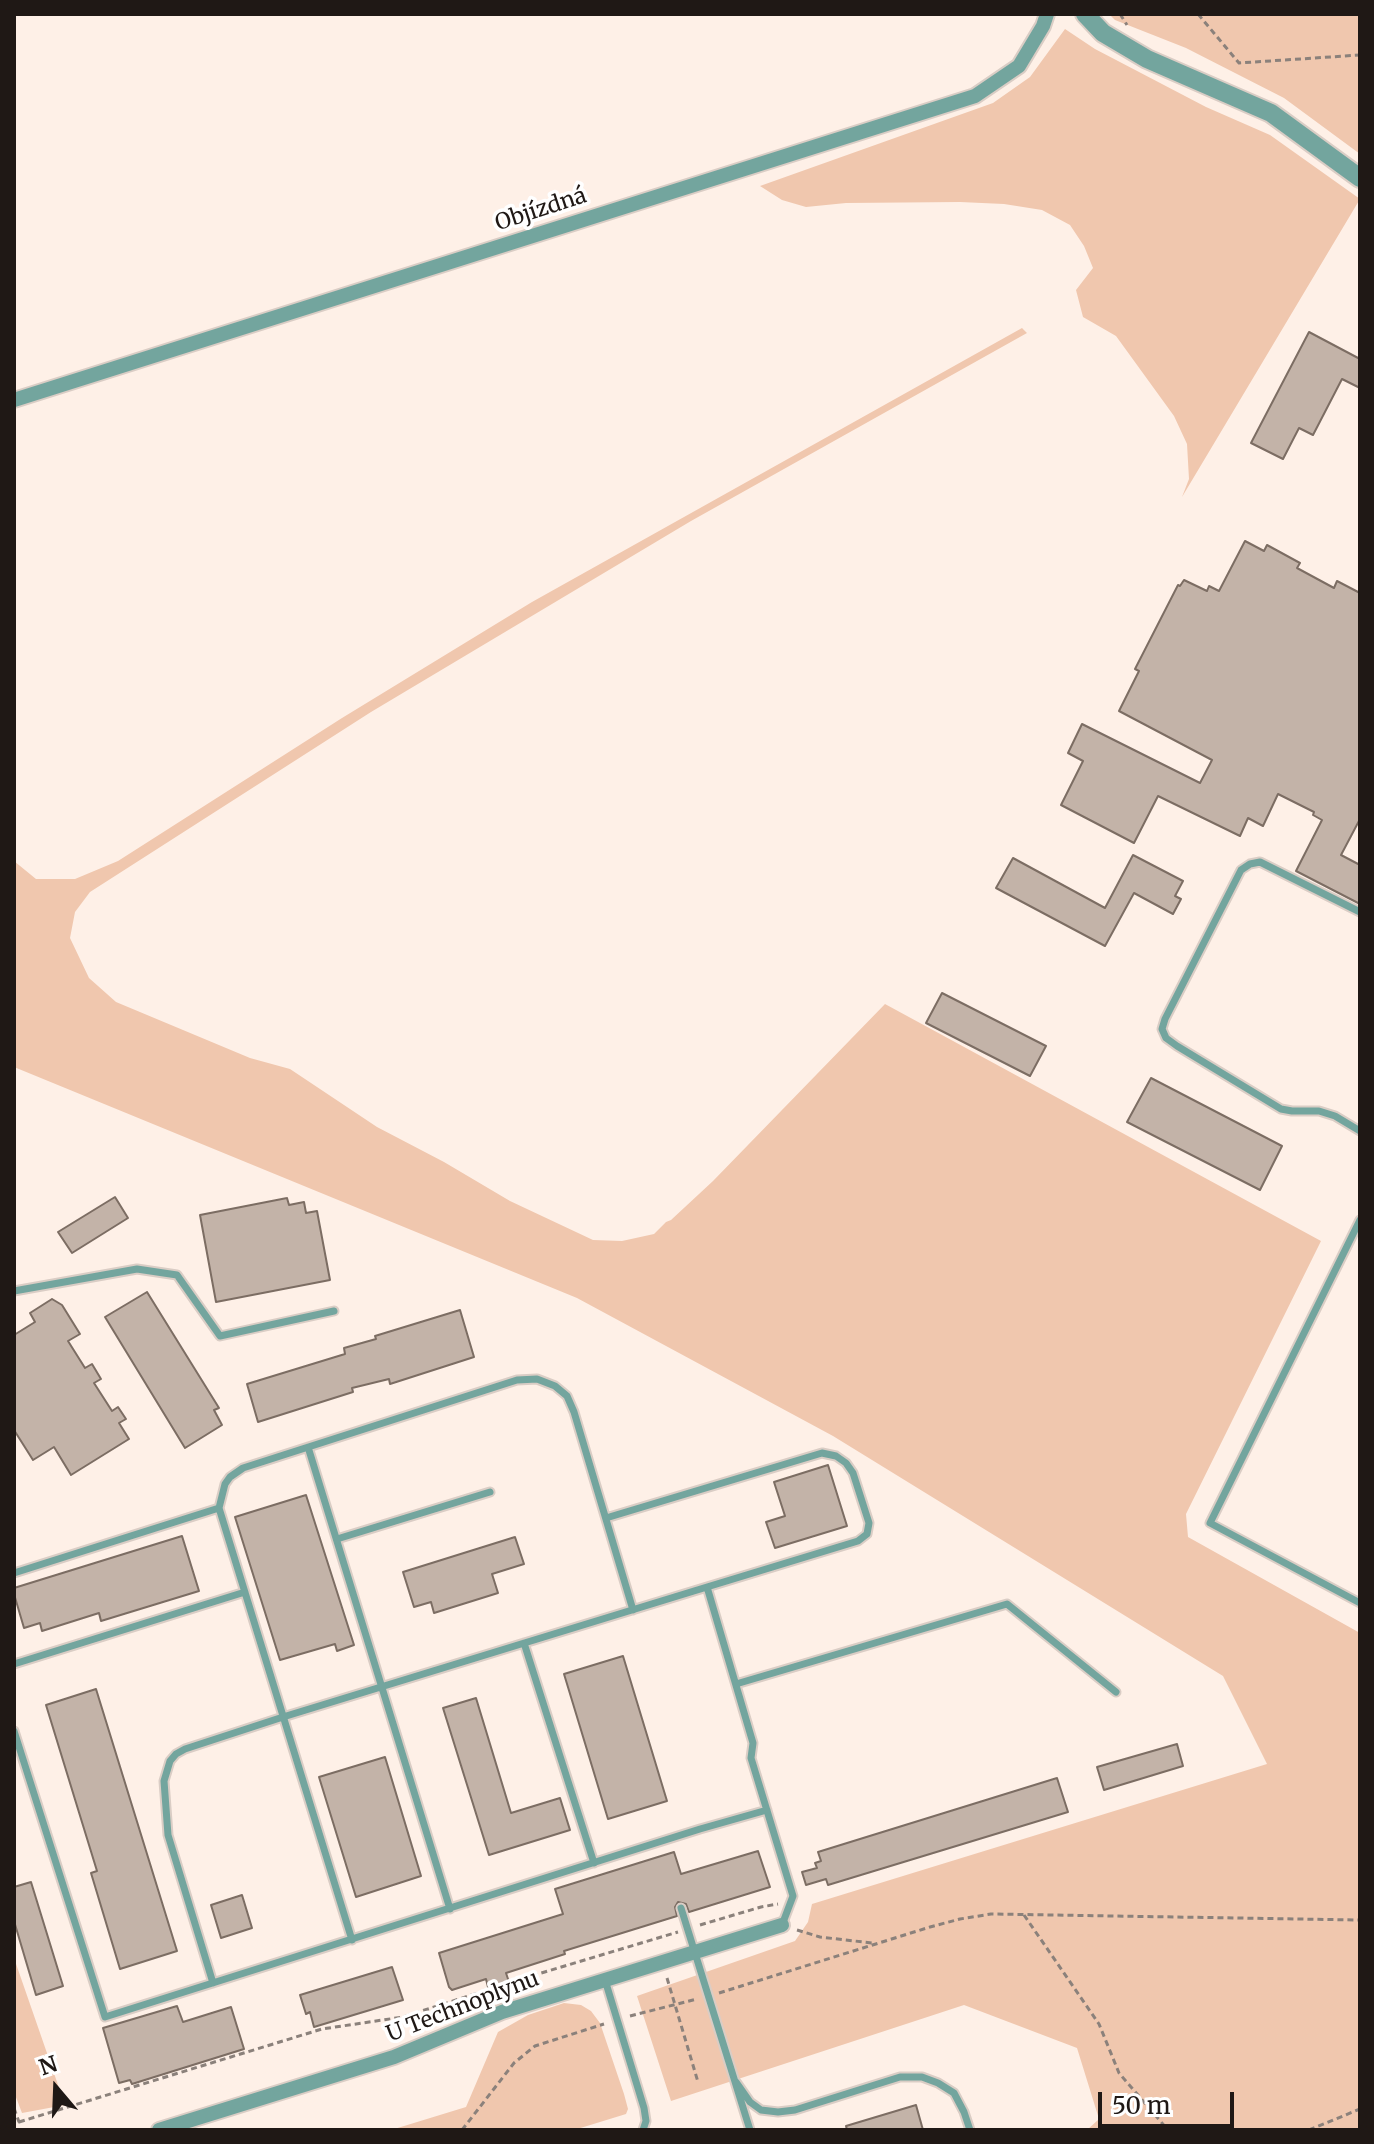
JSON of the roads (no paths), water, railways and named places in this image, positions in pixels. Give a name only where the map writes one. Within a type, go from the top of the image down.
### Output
[{"type":"street","name":"Objízdná","points":[[14,400],[975,96],[1019,66],[1047,14]]},
{"type":"street","points":[[1085,14],[1103,33],[1147,59],[1271,113],[1360,178]]},
{"type":"street","name":"U Technoplynu","points":[[159,2130],[394,2057],[502,2012],[782,1925]]},
{"type":"lane","points":[[1360,912],[1260,862],[1250,864],[1241,870],[1162,1029],[1166,1038],[1177,1046],[1281,1109],[1319,1111],[1335,1116],[1360,1131]]},
{"type":"lane","points":[[1360,1220],[1210,1523],[1360,1603]]},
{"type":"lane","points":[[14,1291],[137,1269],[177,1275],[220,1336],[334,1311]]},
{"type":"lane","points":[[352,1940],[219,1508],[225,1484],[235,1472],[517,1380],[537,1379],[555,1386],[567,1396],[574,1412],[633,1610]]},
{"type":"lane","points":[[308,1447],[450,1909]]},
{"type":"lane","points":[[213,1983],[168,1835],[164,1781],[170,1761],[185,1749],[858,1541],[867,1534],[869,1523],[853,1473],[836,1456],[822,1453],[606,1518]]},
{"type":"lane","points":[[337,1539],[490,1492]]},
{"type":"lane","points":[[14,1573],[219,1508]]},
{"type":"lane","points":[[707,1587],[753,1743],[751,1758],[793,1896],[782,1925]]},
{"type":"lane","points":[[14,1664],[245,1592]]},
{"type":"lane","points":[[736,1684],[1007,1604],[1116,1692]]},
{"type":"lane","points":[[524,1643],[594,1863]]},
{"type":"lane","points":[[14,1731],[105,2017],[767,1810]]},
{"type":"lane","points":[[681,1908],[750,2130]]},
{"type":"lane","points":[[605,1980],[651,2130]]},
{"type":"lane","points":[[736,2082],[750,2102],[761,2110],[778,2112],[795,2110],[900,2077],[922,2077],[954,2093],[970,2130]]},
{"type":"lane","points":[[643,2130],[646,2121],[644,2108]]}]
